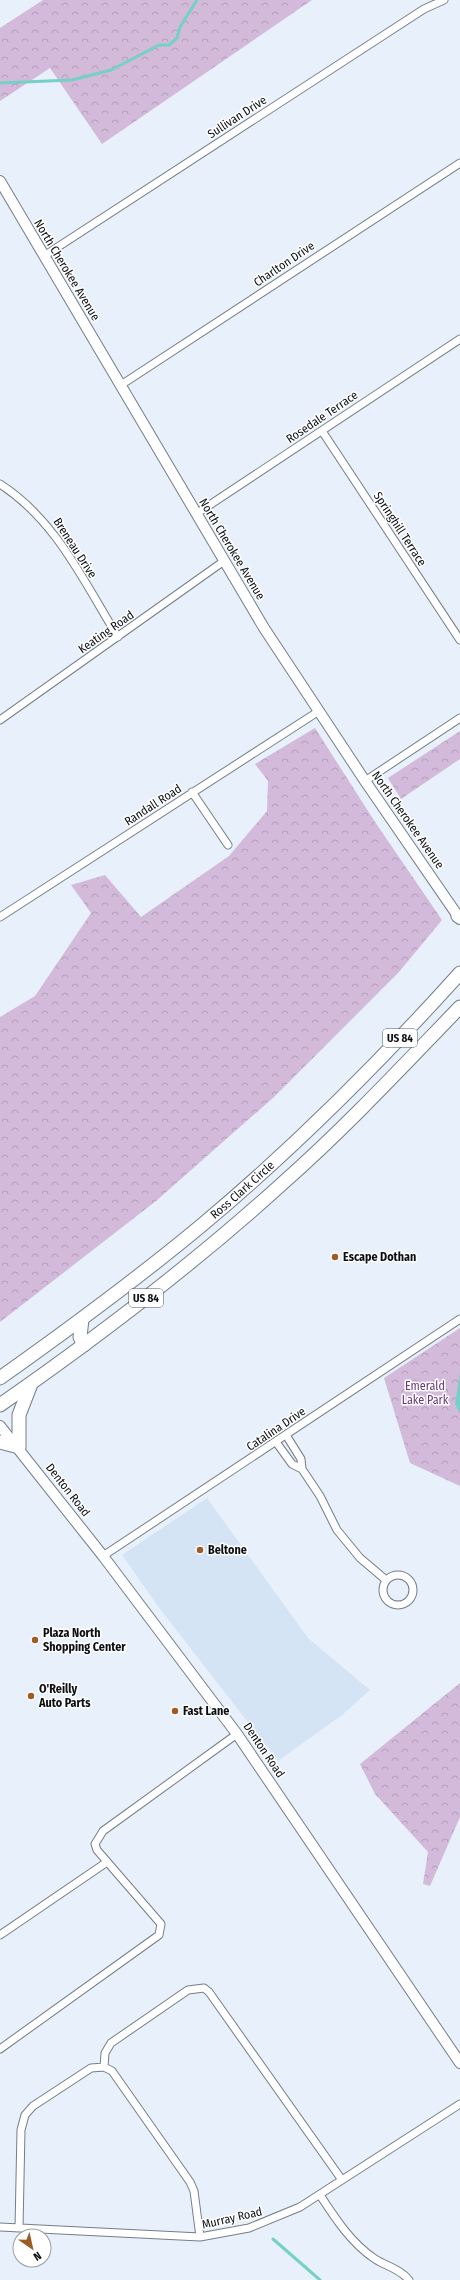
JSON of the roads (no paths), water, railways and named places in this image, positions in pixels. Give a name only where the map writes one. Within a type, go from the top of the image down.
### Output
[{"type":"highway","name":"Ross Clark Circle","points":[[0,1378],[82,1319],[155,1262],[269,1166],[377,1061],[460,973]]},
{"type":"highway","name":"Ross Clark Circle","points":[[0,1405],[84,1345],[169,1280],[284,1182],[366,1105],[457,1012]]},
{"type":"highway","points":[[269,1166],[284,1182]]},
{"type":"highway","points":[[155,1262],[169,1280]]},
{"type":"highway","points":[[82,1319],[80,1337],[84,1345]]},
{"type":"highway","points":[[0,1367],[21,1363]]},
{"type":"highway","points":[[0,1442],[18,1447],[19,1415],[31,1383]]},
{"type":"street","name":"Sullivan Drive","points":[[44,256],[424,9],[444,0]]},
{"type":"street","name":"Charlton Drive","points":[[121,386],[460,163]]},
{"type":"street","name":"North Cherokee Avenue","points":[[1,185],[264,628],[365,781],[459,917]]},
{"type":"street","name":"Rosedale Terrace","points":[[196,514],[460,339]]},
{"type":"street","name":"Springhill Terrace","points":[[322,430],[460,640]]},
{"type":"street","name":"Breneau Drive","points":[[0,484],[31,507],[51,529],[118,637]]},
{"type":"street","name":"Keating Road","points":[[0,720],[224,561]]},
{"type":"street","name":"Randall Road","points":[[0,917],[319,711]]},
{"type":"street","points":[[365,781],[460,718]]},
{"type":"street","points":[[192,792],[228,846]]},
{"type":"street","name":"Catalina Drive","points":[[103,1556],[460,1319]]},
{"type":"street","name":"Denton Road","points":[[0,1426],[103,1556],[237,1734],[460,2062]]},
{"type":"street","points":[[286,1435],[300,1459],[302,1469],[320,1496],[337,1530],[360,1558],[386,1580]]},
{"type":"street","points":[[276,1442],[292,1464],[302,1469]]},
{"type":"street","points":[[396,1574],[406,1577],[413,1585],[410,1599],[402,1604],[392,1604],[388,1601],[383,1593],[386,1580],[396,1574]]},
{"type":"street","points":[[0,2049],[160,1935],[161,1924],[97,1850],[95,1844],[104,1831],[237,1734]]},
{"type":"street","points":[[0,1935],[107,1862]]},
{"type":"street","points":[[104,2067],[105,2053],[111,2043],[188,1990],[204,1988],[209,1992],[342,2180]]},
{"type":"street","points":[[19,2228],[21,2130],[25,2115],[33,2106],[90,2068],[104,2067],[112,2071],[190,2182],[194,2191],[200,2237]]},
{"type":"street","name":"Murray Road","points":[[52,2230],[200,2237],[224,2233],[266,2222],[320,2195],[460,2104]]},
{"type":"street","points":[[320,2195],[342,2227],[359,2247],[375,2259],[393,2267],[409,2280]]},
{"type":"street","name":"Murray Road","points":[[0,2227],[19,2228]]},
{"type":"waterway","points":[[0,83],[72,80],[111,70],[159,45],[169,45],[177,38],[180,27],[197,0]]},
{"type":"waterway","points":[[273,2239],[320,2280]]},
{"type":"place","name":"Escape Dothan","points":[[335,1257]]},
{"type":"place","name":"Beltone","points":[[200,1550]]},
{"type":"place","name":"Plaza North Shopping Center","points":[[35,1640]]},
{"type":"place","name":"O'Reilly Auto Parts","points":[[31,1696]]},
{"type":"place","name":"Fast Lane","points":[[175,1711]]},
{"type":"park label","name":"Emerald Lake Park","points":[[425,1393]]}]
